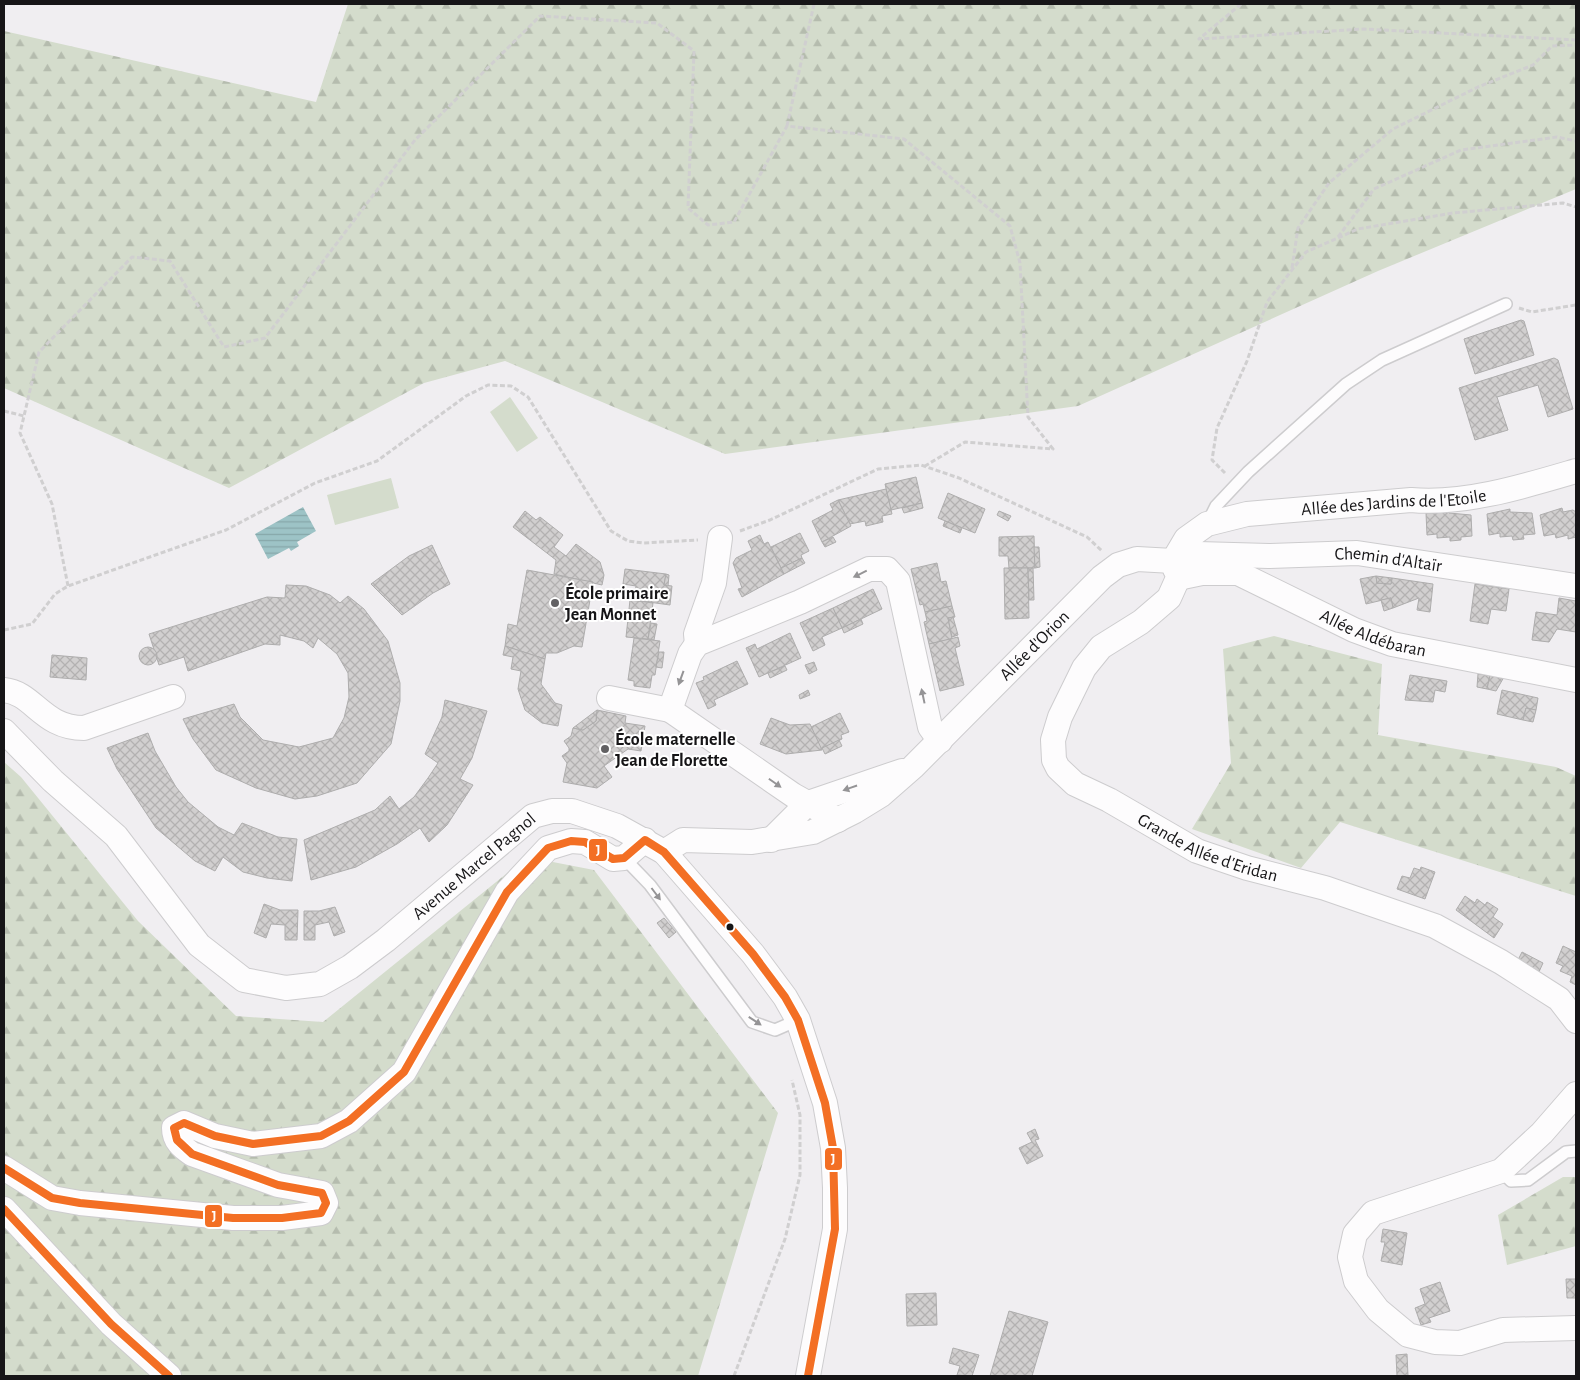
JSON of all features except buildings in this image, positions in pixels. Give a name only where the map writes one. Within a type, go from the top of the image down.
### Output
[{"type":"street","name":"Allée des Jardins de l'Etoile","points":[[1176,569],[1186,539],[1208,524],[1247,514],[1378,502],[1411,500],[1434,502],[1521,487],[1576,471]]},
{"type":"street","points":[[697,644],[696,634],[714,583],[720,538]]},
{"type":"street","name":"Chemin d'Altaïr","points":[[1176,569],[1198,554],[1269,556],[1357,553],[1576,586]]},
{"type":"street","points":[[1259,584],[1258,568],[1269,556]]},
{"type":"street","name":"Allée d'Orion","points":[[624,858],[654,846],[683,840],[752,842],[771,840],[813,832],[838,820],[881,795],[913,767],[1102,577],[1118,566],[1137,559],[1176,569]]},
{"type":"street","points":[[670,710],[690,654],[697,644],[800,602],[869,569],[887,569],[898,581],[930,727],[940,741]]},
{"type":"street","name":"Allée Aldébaran","points":[[1176,569],[1202,573],[1238,573],[1354,630],[1392,644],[1576,680]]},
{"type":"street","name":"Grande Allée d'Eridan","points":[[1176,569],[1169,598],[1141,622],[1101,647],[1084,668],[1060,718],[1053,740],[1054,760],[1058,768],[1075,784],[1109,800],[1197,851],[1247,868],[1325,888],[1435,926],[1501,962],[1559,999],[1576,1021]]},
{"type":"street","points":[[4,690],[20,696],[39,712],[69,728],[84,728],[173,697]]},
{"type":"street","points":[[609,698],[670,710],[808,803],[838,820]]},
{"type":"street","name":"Avenue Marcel Pagnol","points":[[4,732],[53,781],[116,836],[199,945],[244,980],[286,988],[320,984],[350,967],[416,915],[533,816],[552,811],[572,811],[617,826],[654,846],[754,954],[785,997],[798,1020],[824,1103],[833,1148],[835,1229],[808,1376]]},
{"type":"street","name":"Allée d'Orion","points":[[771,840],[808,803],[913,767]]},
{"type":"street","points":[[4,1168],[52,1198],[80,1203],[233,1218],[282,1218],[321,1212],[326,1203],[322,1193],[278,1185],[192,1154],[174,1137],[174,1128],[184,1123],[215,1136],[252,1144],[321,1136],[349,1121],[404,1072],[507,892],[548,848],[571,841],[585,842],[612,859],[624,858]]},
{"type":"street","points":[[1576,1094],[1542,1133],[1501,1171],[1373,1213],[1355,1234],[1350,1257],[1356,1281],[1378,1310],[1408,1335],[1435,1342],[1460,1343],[1503,1330],[1576,1328]]},
{"type":"street","points":[[4,1209],[111,1324],[169,1376]]},
{"type":"lane","points":[[1208,524],[1216,506],[1236,485],[1346,384],[1382,360],[1506,304]]},
{"type":"lane","points":[[624,858],[650,885],[752,1022],[775,1030],[798,1020]]},
{"type":"lane","points":[[1501,1171],[1511,1181],[1528,1180],[1566,1152],[1576,1151]]},
{"type":"path","points":[[68,586],[52,504],[20,433],[39,352],[132,257],[170,262],[224,347],[264,338],[415,140],[540,16],[657,23],[694,51],[688,208],[708,225],[734,222],[787,126],[814,4]]},
{"type":"path","points":[[1242,4],[1199,40],[1364,29],[1576,42]]},
{"type":"path","points":[[1292,269],[1298,228],[1329,183],[1393,129],[1478,87],[1533,65],[1552,46],[1576,42]]},
{"type":"path","points":[[787,126],[904,138],[1010,226],[1020,263],[1028,417],[1054,449],[965,442],[925,466]]},
{"type":"path","points":[[1337,238],[1374,189],[1461,150],[1557,137],[1576,140]]},
{"type":"path","points":[[1236,485],[1212,460],[1217,428],[1246,361],[1267,302],[1306,252],[1358,229],[1453,213],[1563,203],[1576,208]]},
{"type":"path","points":[[1506,304],[1532,312],[1576,305]]},
{"type":"path","points":[[4,630],[32,624],[55,594],[68,586],[226,530],[315,483],[377,461],[466,396],[488,385],[511,386],[528,397],[611,531],[628,541],[643,543],[720,538],[770,520],[878,469],[902,465],[925,466],[959,478],[1087,537],[1118,566]]},
{"type":"path","points":[[4,411],[24,416]]},
{"type":"path","points":[[734,1376],[785,1239],[800,1175],[800,1115],[791,1072]]},
{"type":"green space","points":[[348,4],[1576,4],[1576,189],[1378,271],[1078,406],[725,454],[505,361],[424,383],[229,488],[4,388],[4,31],[316,102]]},
{"type":"green space","points":[[510,397],[538,438],[517,452],[490,412]]},
{"type":"green space","points":[[391,478],[399,508],[335,525],[327,495]]},
{"type":"green space","points":[[1274,636],[1382,664],[1378,735],[1556,767],[1576,776],[1576,896],[1340,822],[1301,868],[1192,829],[1231,763],[1223,649]]},
{"type":"green space","points":[[4,762],[21,777],[138,921],[236,1016],[323,1022],[527,857],[594,870],[778,1113],[698,1376],[4,1376]]},
{"type":"green space","points":[[1563,1177],[1576,1177],[1576,1246],[1507,1265],[1498,1215]]},
{"type":"water","points":[[303,507],[316,531],[297,542],[299,546],[291,551],[289,548],[268,559],[255,534]]},
{"type":"transit line","name":"J","points":[[4,1168],[52,1198],[80,1203],[233,1218],[282,1218],[321,1213],[326,1203],[322,1193],[278,1185],[192,1154],[177,1140],[174,1128],[184,1123],[215,1136],[253,1144],[321,1136],[349,1121],[404,1072],[507,892],[548,848],[571,841],[585,842],[613,859],[624,858],[645,840],[664,852],[753,954],[785,997],[798,1020],[825,1103],[833,1148],[835,1229],[808,1376]]},
{"type":"transit line","name":"J","points":[[4,1209],[111,1324],[169,1376]]},
{"type":"place","name":"École primaire Jean Monnet","points":[[555,603]]},
{"type":"place","name":"École maternelle Jean de Florette","points":[[605,749]]}]
